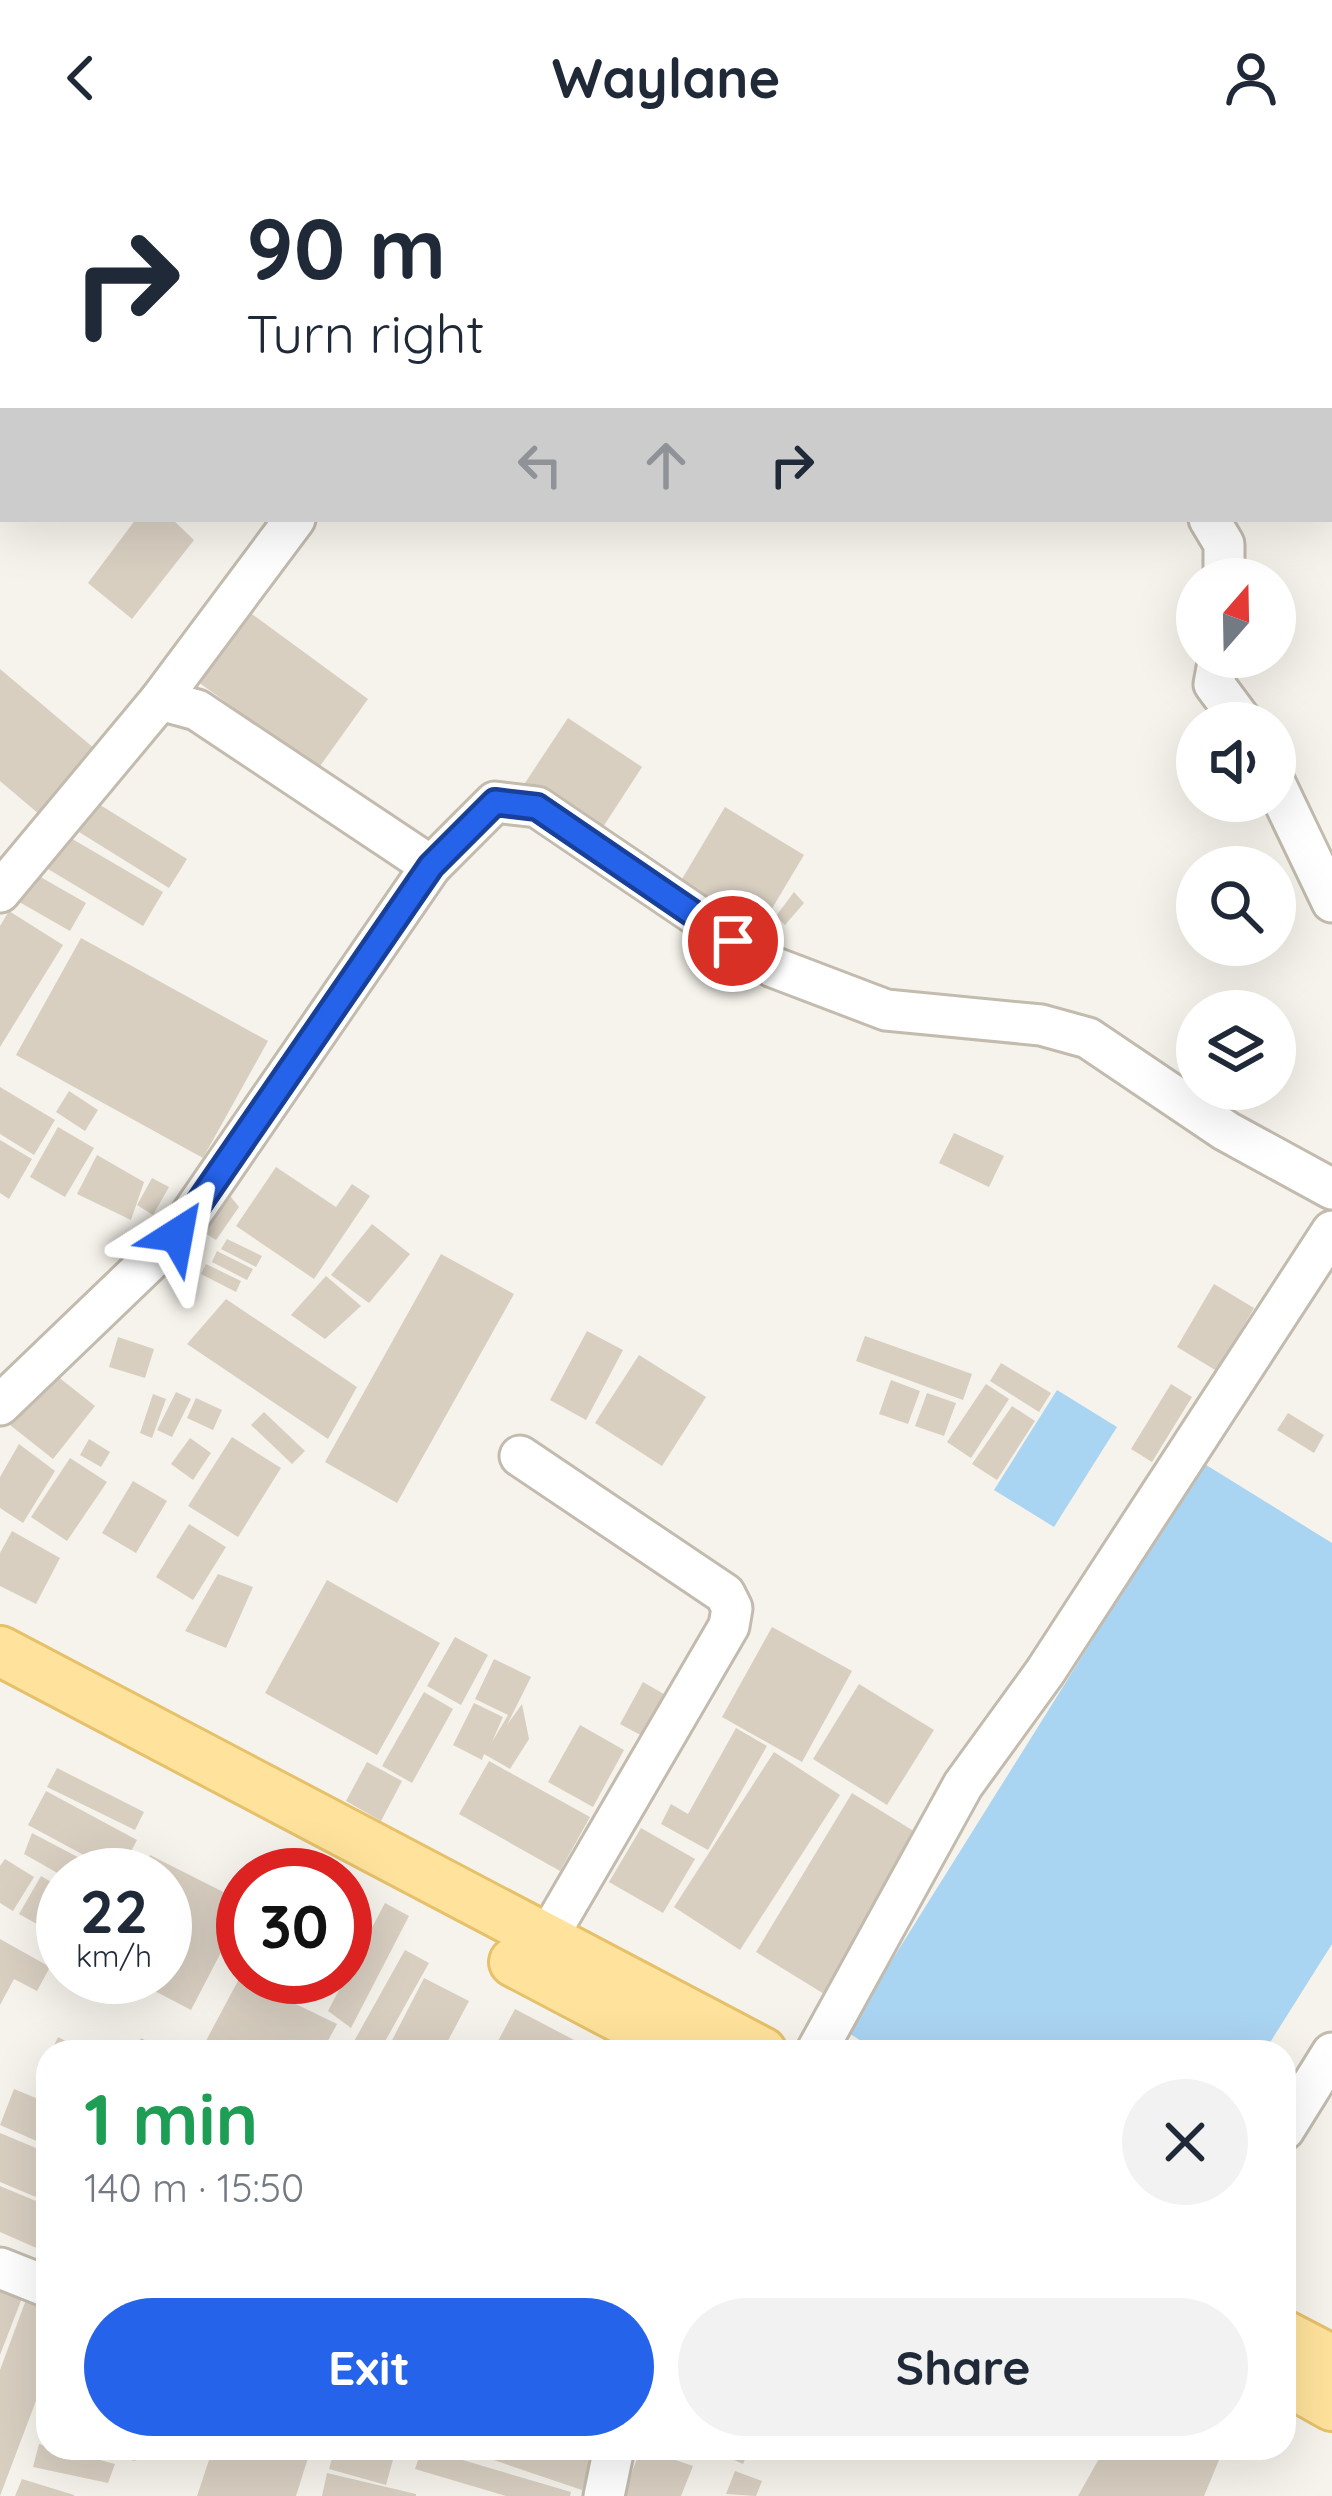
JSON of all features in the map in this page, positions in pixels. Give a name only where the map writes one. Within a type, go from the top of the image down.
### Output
[{"type":"main road","points":[[0,1651],[537,1955],[667,2040]]},
{"type":"main road","points":[[0,1688],[537,1955],[734,2040]]},
{"type":"main road","points":[[1296,2341],[1332,2360]]},
{"type":"main road","points":[[1296,2386],[1332,2406]]},
{"type":"street","points":[[0,892],[160,700],[293,522]]},
{"type":"street","points":[[1211,522],[1224,544],[1224,558]]},
{"type":"street","points":[[160,700],[196,710],[431,866]]},
{"type":"street","points":[[0,1405],[177,1235],[431,866],[495,802],[537,807],[772,968],[886,1010],[1041,1025],[1088,1038],[1226,1131],[1332,1189]]},
{"type":"street","points":[[1294,822],[1332,902]]},
{"type":"street","points":[[823,2040],[963,1785],[1045,1672],[1332,1231]]},
{"type":"street","points":[[520,1456],[725,1594],[732,1608],[729,1626],[537,1955]]},
{"type":"street","points":[[1296,2111],[1332,2053]]},
{"type":"street","points":[[0,2268],[36,2282]]},
{"type":"street","points":[[604,2496],[612,2460]]},
{"type":"water","points":[[1057,1390],[1117,1427],[1054,1527],[994,1490]]},
{"type":"water","points":[[1203,1463],[1332,1543],[1332,1944],[1272,2040],[860,2040],[847,2032]]},
{"type":"building","points":[[134,522],[175,522],[194,540],[132,619],[88,583]]},
{"type":"building","points":[[245,609],[368,699],[318,769],[194,679]]},
{"type":"building","points":[[0,669],[95,749],[39,814],[0,781]]},
{"type":"building","points":[[568,718],[642,767],[594,841],[519,792]]},
{"type":"building","points":[[97,803],[187,859],[169,888],[79,832]]},
{"type":"building","points":[[725,807],[804,855],[752,942],[673,894]]},
{"type":"building","points":[[62,833],[163,892],[143,926],[43,866]]},
{"type":"building","points":[[30,871],[86,903],[70,931],[14,899]]},
{"type":"building","points":[[794,892],[804,903],[785,925],[776,916]]},
{"type":"building","points":[[9,911],[63,945],[0,1047],[0,926]]},
{"type":"building","points":[[81,938],[268,1041],[203,1158],[16,1055]]},
{"type":"building","points":[[0,1087],[55,1120],[34,1155],[0,1134]]},
{"type":"building","points":[[69,1091],[98,1110],[85,1131],[56,1112]]},
{"type":"building","points":[[58,1127],[94,1148],[65,1197],[30,1177]]},
{"type":"building","points":[[954,1133],[1004,1156],[989,1187],[939,1163]]},
{"type":"building","points":[[0,1140],[32,1159],[9,1199],[0,1193]]},
{"type":"building","points":[[97,1155],[144,1182],[131,1220],[77,1194]]},
{"type":"building","points":[[276,1167],[336,1207],[352,1184],[370,1196],[314,1279],[236,1226]]},
{"type":"building","points":[[152,1178],[169,1187],[153,1215],[137,1205]]},
{"type":"building","points":[[230,1196],[239,1207],[216,1240],[205,1233]]},
{"type":"building","points":[[372,1224],[410,1254],[369,1303],[331,1275]]},
{"type":"building","points":[[227,1239],[262,1256],[256,1267],[221,1249]]},
{"type":"building","points":[[217,1251],[253,1269],[247,1280],[212,1262]]},
{"type":"building","points":[[441,1254],[514,1294],[397,1503],[325,1462]]},
{"type":"building","points":[[206,1264],[241,1281],[236,1292],[201,1274]]},
{"type":"building","points":[[326,1276],[361,1306],[325,1339],[291,1315]]},
{"type":"building","points":[[1214,1284],[1254,1308],[1217,1371],[1177,1347]]},
{"type":"building","points":[[226,1299],[357,1387],[328,1439],[187,1344]]},
{"type":"building","points":[[587,1331],[623,1350],[586,1420],[550,1400]]},
{"type":"building","points":[[865,1336],[972,1374],[963,1400],[856,1361]]},
{"type":"building","points":[[118,1337],[154,1349],[145,1378],[109,1367]]},
{"type":"building","points":[[639,1355],[706,1397],[662,1466],[595,1423]]},
{"type":"building","points":[[1001,1363],[1051,1393],[1039,1412],[990,1381]]},
{"type":"building","points":[[52,1372],[95,1406],[53,1459],[10,1425]]},
{"type":"building","points":[[891,1380],[920,1391],[908,1424],[879,1414]]},
{"type":"building","points":[[986,1384],[1009,1399],[971,1458],[947,1442]]},
{"type":"building","points":[[1171,1384],[1192,1397],[1152,1462],[1131,1449]]},
{"type":"building","points":[[176,1392],[191,1399],[172,1437],[157,1430]]},
{"type":"building","points":[[927,1393],[956,1403],[944,1436],[915,1426]]},
{"type":"building","points":[[153,1394],[166,1399],[152,1438],[140,1433]]},
{"type":"building","points":[[196,1398],[222,1410],[213,1430],[187,1418]]},
{"type":"building","points":[[1012,1406],[1035,1421],[997,1480],[972,1464]]},
{"type":"building","points":[[264,1412],[305,1451],[292,1464],[251,1425]]},
{"type":"building","points":[[1288,1413],[1324,1435],[1314,1453],[1277,1430]]},
{"type":"building","points":[[232,1437],[281,1468],[238,1537],[188,1506]]},
{"type":"building","points":[[190,1438],[211,1453],[193,1480],[171,1464]]},
{"type":"building","points":[[89,1439],[110,1452],[101,1467],[80,1455]]},
{"type":"building","points":[[19,1444],[55,1471],[23,1523],[0,1508],[0,1477]]},
{"type":"building","points":[[70,1458],[107,1482],[67,1541],[31,1517]]},
{"type":"building","points":[[133,1481],[167,1501],[136,1553],[102,1533]]},
{"type":"building","points":[[189,1524],[226,1547],[193,1600],[156,1577]]},
{"type":"building","points":[[12,1531],[60,1558],[36,1604],[0,1586],[0,1553]]},
{"type":"building","points":[[218,1574],[253,1587],[226,1648],[185,1631]]},
{"type":"building","points":[[327,1580],[440,1643],[377,1755],[265,1693]]},
{"type":"building","points":[[772,1627],[852,1671],[802,1762],[722,1717]]},
{"type":"building","points":[[455,1637],[488,1655],[461,1705],[427,1686]]},
{"type":"building","points":[[494,1659],[531,1677],[507,1725],[522,1704],[529,1739],[510,1769],[484,1754],[482,1760],[453,1745],[474,1703],[503,1717],[492,1742],[508,1715],[475,1699]]},
{"type":"building","points":[[643,1682],[669,1697],[646,1738],[620,1724]]},
{"type":"building","points":[[859,1684],[934,1730],[887,1805],[813,1759]]},
{"type":"building","points":[[424,1692],[453,1709],[412,1783],[382,1766]]},
{"type":"building","points":[[580,1725],[624,1750],[593,1807],[548,1782]]},
{"type":"building","points":[[736,1728],[767,1746],[708,1850],[661,1824],[671,1804],[688,1814]]},
{"type":"building","points":[[774,1752],[840,1795],[740,1950],[674,1907]]},
{"type":"building","points":[[489,1761],[590,1817],[560,1871],[459,1814]]},
{"type":"building","points":[[367,1762],[402,1781],[381,1821],[346,1801]]},
{"type":"building","points":[[57,1768],[144,1812],[135,1830],[47,1787]]},
{"type":"building","points":[[46,1791],[137,1840],[133,1848],[71,1848],[28,1825]]},
{"type":"building","points":[[852,1793],[925,1838],[829,1997],[756,1952]]},
{"type":"building","points":[[641,1828],[695,1859],[663,1913],[609,1882]]},
{"type":"building","points":[[32,1833],[61,1848],[36,1848],[36,1861],[24,1854]]},
{"type":"building","points":[[5,1859],[34,1877],[13,1911],[0,1903],[0,1866]]},
{"type":"building","points":[[192,1876],[216,1888],[216,1962],[191,2010],[180,2004],[192,2004]]},
{"type":"building","points":[[36,1885],[36,1924],[19,1914]]},
{"type":"building","points":[[385,1903],[409,1916],[372,1987],[372,1928]]},
{"type":"building","points":[[0,1939],[36,1959],[36,1990],[14,1979],[0,2005]]},
{"type":"building","points":[[405,1950],[429,1963],[386,2040],[355,2040]]},
{"type":"building","points":[[424,1978],[469,2001],[448,2040],[392,2040]]},
{"type":"building","points":[[226,2004],[296,2004],[337,2024],[328,2040],[206,2040]]},
{"type":"building","points":[[332,2004],[363,2004],[351,2028],[328,2011]]},
{"type":"building","points":[[515,2009],[574,2040],[499,2040]]},
{"type":"building","points":[[14,2089],[36,2098],[36,2141],[0,2125]]},
{"type":"building","points":[[0,2133],[36,2148],[36,2197],[0,2182]]},
{"type":"building","points":[[0,2186],[36,2201],[36,2248],[0,2232]]},
{"type":"building","points":[[0,2275],[27,2285],[0,2355]]},
{"type":"building","points":[[30,2289],[36,2291],[36,2401],[0,2496],[0,2370]]},
{"type":"building","points":[[36,2456],[36,2460],[115,2464],[108,2483],[33,2467]]},
{"type":"building","points":[[209,2460],[307,2460],[296,2496],[197,2496]]},
{"type":"building","points":[[332,2460],[393,2460],[386,2485],[329,2469]]},
{"type":"building","points":[[418,2460],[463,2460],[571,2492],[570,2496],[506,2496],[415,2469]]},
{"type":"building","points":[[493,2460],[592,2461],[582,2490]]},
{"type":"building","points":[[636,2460],[676,2460],[693,2466],[681,2496],[623,2496]]},
{"type":"building","points":[[1098,2460],[1219,2460],[1204,2496],[1078,2496]]},
{"type":"building","points":[[735,2471],[762,2481],[756,2496],[726,2494]]},
{"type":"building","points":[[327,2473],[416,2494],[416,2496],[322,2496]]},
{"type":"building","points":[[22,2479],[74,2495],[74,2496],[15,2496]]},
{"type":"route","points":[[177,1235],[431,866],[495,802],[537,807],[733,941]]}]
